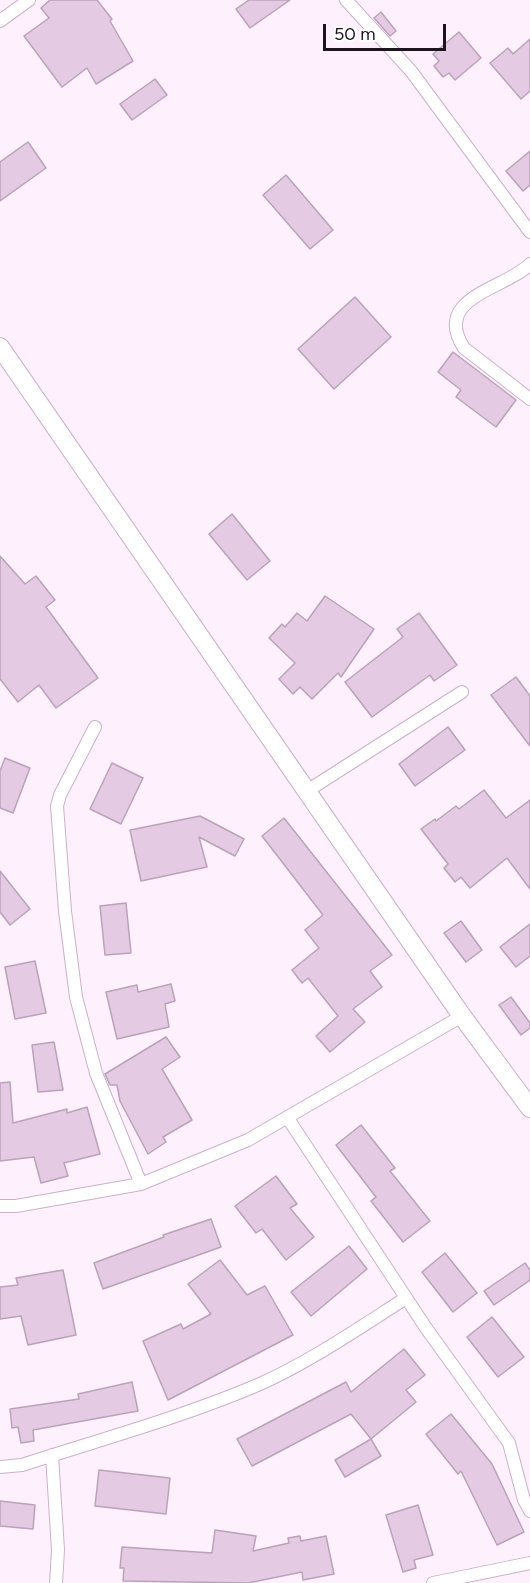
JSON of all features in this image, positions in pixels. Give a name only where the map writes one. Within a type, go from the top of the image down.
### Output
[{"type":"main road","points":[[0,347],[462,1016],[530,1108]]},
{"type":"street","points":[[0,21],[29,0]]},
{"type":"street","points":[[346,0],[411,72],[530,232]]},
{"type":"street","points":[[530,264],[467,301],[456,322],[457,337],[464,348],[530,399]]},
{"type":"street","points":[[307,791],[462,692]]},
{"type":"street","points":[[95,727],[60,795],[57,806],[65,911],[76,997],[96,1073],[141,1184]]},
{"type":"street","points":[[0,1206],[16,1206],[141,1184],[248,1140],[462,1016]]},
{"type":"street","points":[[286,1117],[406,1298],[509,1443],[524,1500],[530,1511]]},
{"type":"street","points":[[0,1467],[22,1465],[184,1414],[262,1383],[321,1351],[406,1298]]},
{"type":"street","points":[[52,1455],[58,1550],[56,1583]]},
{"type":"street","points":[[433,1583],[530,1563]]},
{"type":"building","points":[[50,0],[97,0],[112,19],[110,21],[133,61],[96,84],[87,68],[62,87],[24,36],[49,18],[41,8]]},
{"type":"building","points":[[249,0],[290,0],[250,28],[236,9]]},
{"type":"building","points":[[381,12],[396,31],[390,36],[374,18]]},
{"type":"building","points":[[459,32],[481,58],[455,80],[449,73],[443,77],[434,66],[439,61],[433,54]]},
{"type":"building","points":[[530,39],[530,91],[521,99],[490,63],[508,48],[513,54]]},
{"type":"building","points":[[155,79],[167,95],[132,120],[120,104]]},
{"type":"building","points":[[28,142],[46,168],[0,201],[0,162]]},
{"type":"building","points":[[530,151],[530,185],[523,191],[506,171]]},
{"type":"building","points":[[286,175],[333,230],[310,249],[263,195]]},
{"type":"building","points":[[355,297],[391,337],[334,389],[298,349]]},
{"type":"building","points":[[453,352],[516,400],[496,427],[456,397],[461,390],[438,372]]},
{"type":"building","points":[[232,514],[270,561],[247,580],[209,534]]},
{"type":"building","points":[[0,556],[25,584],[36,576],[55,600],[46,607],[98,678],[56,708],[39,685],[18,702],[0,679]]},
{"type":"building","points":[[325,596],[374,629],[341,677],[338,673],[312,699],[300,687],[293,694],[279,679],[295,663],[269,638],[282,624],[285,627],[297,613],[307,621]]},
{"type":"building","points":[[419,613],[457,665],[434,681],[430,675],[372,717],[345,682],[403,637],[397,629]]},
{"type":"building","points":[[516,677],[530,696],[530,746],[491,695]]},
{"type":"building","points":[[448,727],[465,750],[415,786],[399,764]]},
{"type":"building","points":[[5,758],[30,768],[13,813],[0,808],[0,771]]},
{"type":"building","points":[[112,763],[143,778],[121,824],[90,809]]},
{"type":"building","points":[[484,790],[506,818],[530,800],[530,889],[507,858],[470,888],[461,877],[455,882],[444,868],[448,864],[421,829],[456,806],[459,809]]},
{"type":"building","points":[[200,816],[244,839],[235,856],[199,837],[207,867],[141,881],[130,830]]},
{"type":"building","points":[[284,818],[392,955],[370,971],[382,987],[353,1009],[365,1022],[330,1052],[316,1036],[338,1016],[308,978],[302,983],[292,970],[319,948],[305,930],[323,915],[262,836]]},
{"type":"building","points":[[0,871],[30,909],[10,925],[0,912]]},
{"type":"building","points":[[126,903],[131,953],[105,955],[100,906]]},
{"type":"building","points":[[461,921],[482,950],[466,962],[444,933]]},
{"type":"building","points":[[530,924],[530,956],[516,967],[500,947]]},
{"type":"building","points":[[35,961],[46,1013],[15,1019],[5,967]]},
{"type":"building","points":[[171,984],[175,1001],[165,1004],[169,1027],[117,1039],[106,992],[137,985],[138,992]]},
{"type":"building","points":[[511,997],[530,1023],[530,1028],[521,1035],[499,1005]]},
{"type":"building","points":[[166,1037],[180,1057],[162,1069],[192,1120],[163,1137],[166,1142],[148,1154],[120,1101],[117,1085],[110,1085],[105,1074]]},
{"type":"building","points":[[54,1042],[63,1090],[38,1092],[32,1045]]},
{"type":"building","points":[[10,1082],[13,1123],[67,1109],[67,1113],[87,1107],[100,1154],[64,1163],[68,1176],[41,1183],[34,1157],[0,1161],[0,1083]]},
{"type":"building","points":[[361,1125],[395,1168],[390,1171],[430,1221],[403,1242],[371,1201],[376,1197],[336,1145]]},
{"type":"building","points":[[276,1176],[297,1204],[290,1208],[314,1237],[286,1260],[262,1229],[256,1233],[235,1206]]},
{"type":"building","points":[[211,1219],[221,1247],[103,1289],[94,1263],[164,1237],[163,1235]]},
{"type":"building","points":[[349,1246],[367,1269],[311,1316],[291,1292]]},
{"type":"building","points":[[445,1253],[477,1293],[453,1312],[422,1272]]},
{"type":"building","points":[[220,1260],[247,1295],[265,1286],[293,1335],[168,1400],[143,1341],[181,1324],[183,1329],[211,1314],[188,1284]]},
{"type":"building","points":[[525,1263],[530,1270],[530,1280],[494,1305],[484,1291]]},
{"type":"building","points":[[63,1270],[76,1335],[28,1345],[21,1316],[0,1319],[0,1287],[18,1285],[16,1278]]},
{"type":"building","points":[[492,1317],[524,1357],[498,1377],[467,1337]]},
{"type":"building","points":[[404,1349],[425,1375],[406,1390],[416,1402],[371,1439],[351,1414],[252,1466],[237,1439],[346,1382],[351,1392]]},
{"type":"building","points":[[132,1382],[138,1411],[33,1430],[34,1441],[21,1443],[18,1427],[12,1428],[10,1409],[79,1399],[78,1394]]},
{"type":"building","points":[[451,1414],[492,1464],[524,1532],[497,1545],[461,1471],[458,1474],[426,1434]]},
{"type":"building","points":[[371,1439],[381,1456],[345,1477],[335,1460]]},
{"type":"building","points":[[99,1470],[170,1478],[166,1514],[95,1506]]},
{"type":"building","points":[[0,1501],[35,1505],[33,1529],[0,1526]]},
{"type":"building","points":[[418,1505],[433,1555],[414,1560],[416,1568],[403,1572],[386,1515]]},
{"type":"building","points":[[215,1530],[256,1536],[253,1551],[289,1543],[288,1538],[300,1536],[301,1541],[326,1536],[334,1574],[303,1580],[302,1572],[248,1583],[123,1581],[124,1568],[120,1568],[122,1547],[212,1553]]}]
